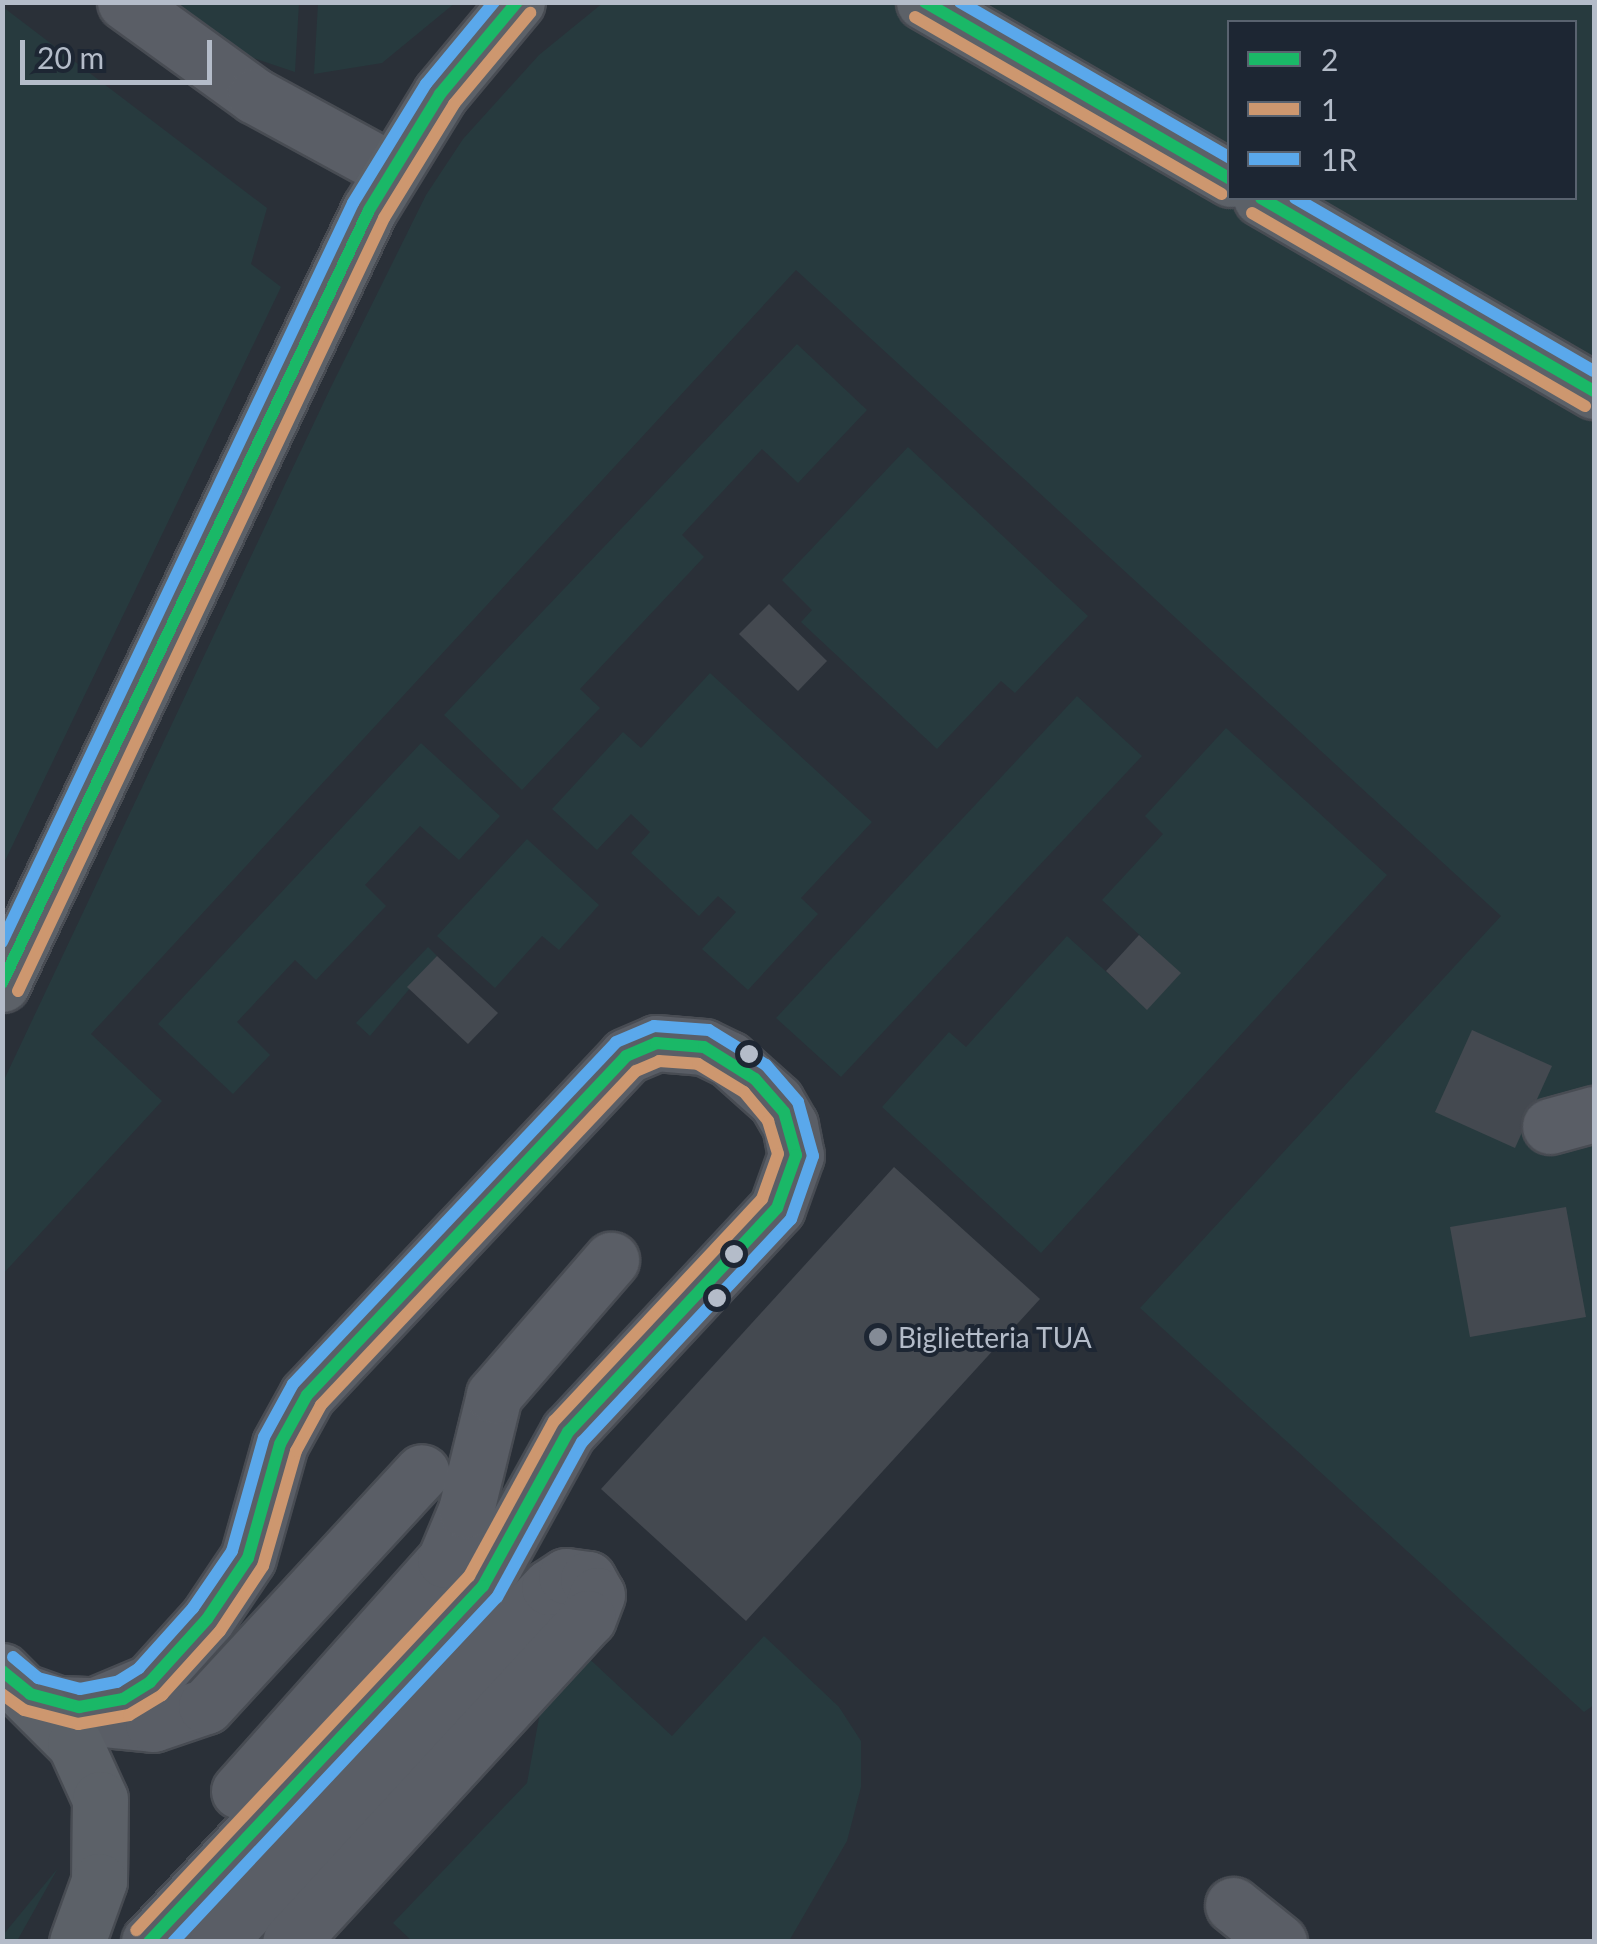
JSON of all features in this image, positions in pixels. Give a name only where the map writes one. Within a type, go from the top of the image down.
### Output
[{"type":"main road","points":[[2,984],[391,170],[459,68],[517,2]]},
{"type":"main road","points":[[924,2],[1227,177]]},
{"type":"main road","points":[[1264,200],[1594,391]]},
{"type":"main road","points":[[16,1682],[75,1744],[100,1799],[99,1880],[78,1942]]},
{"type":"street","points":[[125,2],[256,96],[391,170]]},
{"type":"street","points":[[16,1682],[80,1707],[123,1698],[150,1682],[206,1619],[248,1558],[275,1458],[307,1396],[626,1056],[656,1044],[704,1048],[729,1058],[776,1101],[790,1125],[796,1155],[776,1208],[568,1432],[483,1586],[149,1942]]},
{"type":"street","points":[[103,1942],[445,1560],[466,1510],[494,1395],[611,1260]]},
{"type":"street","points":[[16,1682],[61,1711],[125,1725],[197,1712],[422,1472]]},
{"type":"street","points":[[216,1942],[549,1587],[566,1576],[588,1580],[597,1595],[588,1618],[290,1942]]},
{"type":"street","points":[[1233,1905],[1279,1942]]},
{"type":"green space","points":[[318,2],[455,3],[382,63],[314,74]]},
{"type":"green space","points":[[604,2],[1594,3],[1594,1705],[1584,1712],[1140,1308],[1501,916],[796,270],[91,1034],[162,1101],[3,1274],[3,1082],[330,389],[426,195],[463,139],[539,55]]},
{"type":"green space","points":[[164,3],[299,3],[295,72],[238,53]]},
{"type":"green space","points":[[3,7],[267,208],[251,264],[281,287],[3,865]]},
{"type":"green space","points":[[797,344],[867,410],[798,483],[762,449],[682,535],[704,557],[580,689],[600,708],[522,790],[444,715]]},
{"type":"green space","points":[[908,447],[1088,616],[1015,693],[1001,681],[937,749],[801,622],[812,610],[782,580]]},
{"type":"green space","points":[[710,673],[872,822],[801,898],[818,914],[748,990],[702,949],[736,912],[718,896],[699,916],[631,853],[650,832],[631,814],[597,850],[552,809],[623,732],[641,748]]},
{"type":"green space","points":[[1077,696],[1142,756],[841,1077],[776,1018]]},
{"type":"green space","points":[[1226,728],[1387,875],[1041,1253],[882,1107],[949,1032],[966,1047],[1067,936],[1147,1009],[1180,973],[1102,900],[1163,834],[1145,816]]},
{"type":"green space","points":[[421,743],[500,816],[459,860],[420,826],[365,885],[386,906],[316,980],[295,960],[237,1022],[270,1055],[233,1094],[158,1024]]},
{"type":"green space","points":[[527,839],[599,905],[559,950],[542,936],[495,988],[437,936]]},
{"type":"green space","points":[[428,947],[437,956],[370,1036],[356,1023]]},
{"type":"green space","points":[[764,1636],[839,1707],[861,1741],[861,1787],[847,1841],[789,1941],[413,1942],[393,1923],[527,1783],[544,1691],[581,1651],[672,1736]]},
{"type":"green space","points":[[58,1868],[17,1941],[3,1941],[3,1935]]},
{"type":"building","points":[[769,604],[827,661],[798,691],[739,634]]},
{"type":"building","points":[[1139,935],[1181,973],[1147,1010],[1106,971]]},
{"type":"building","points":[[437,956],[498,1013],[468,1044],[407,987]]},
{"type":"building","points":[[1472,1030],[1552,1066],[1515,1148],[1435,1112]]},
{"type":"building","points":[[894,1167],[1040,1299],[746,1621],[601,1489]]},
{"type":"building","points":[[1566,1207],[1586,1317],[1470,1337],[1450,1227]]},
{"type":"transit line","name":"1R","points":[[2,942],[353,203],[426,84],[494,2]]},
{"type":"transit line","name":"2","points":[[2,983],[369,210],[440,94],[517,2]]},
{"type":"transit line","name":"2","points":[[925,2],[1227,177]]},
{"type":"transit line","name":"1R","points":[[960,2],[1227,156]]},
{"type":"transit line","name":"1","points":[[18,991],[384,218],[454,104],[530,13]]},
{"type":"transit line","name":"1","points":[[915,17],[1221,194]]},
{"type":"transit line","name":"2","points":[[1264,200],[1594,391]]},
{"type":"transit line","name":"1R","points":[[1298,200],[1594,371]]},
{"type":"transit line","name":"1","points":[[1252,213],[1585,406]]},
{"type":"transit line","name":"1R","points":[[13,1657],[38,1678],[80,1689],[117,1682],[139,1668],[193,1608],[232,1551],[264,1437],[293,1384],[616,1042],[654,1026],[709,1030],[766,1065],[798,1102],[813,1156],[791,1219],[582,1442],[497,1597],[173,1942]]},
{"type":"transit line","name":"2","points":[[2,1671],[30,1694],[79,1707],[123,1699],[150,1682],[207,1619],[248,1558],[280,1444],[307,1395],[626,1056],[656,1043],[704,1047],[755,1079],[784,1112],[796,1155],[777,1208],[568,1432],[483,1586],[149,1942]]},
{"type":"transit line","name":"1","points":[[2,1694],[24,1710],[78,1724],[129,1715],[162,1695],[220,1631],[263,1566],[296,1451],[321,1405],[636,1071],[659,1061],[698,1064],[744,1092],[768,1121],[778,1154],[762,1199],[554,1421],[469,1576],[136,1930]]},
{"type":"place","name":"Biglietteria TUA","points":[[878,1337]]}]
